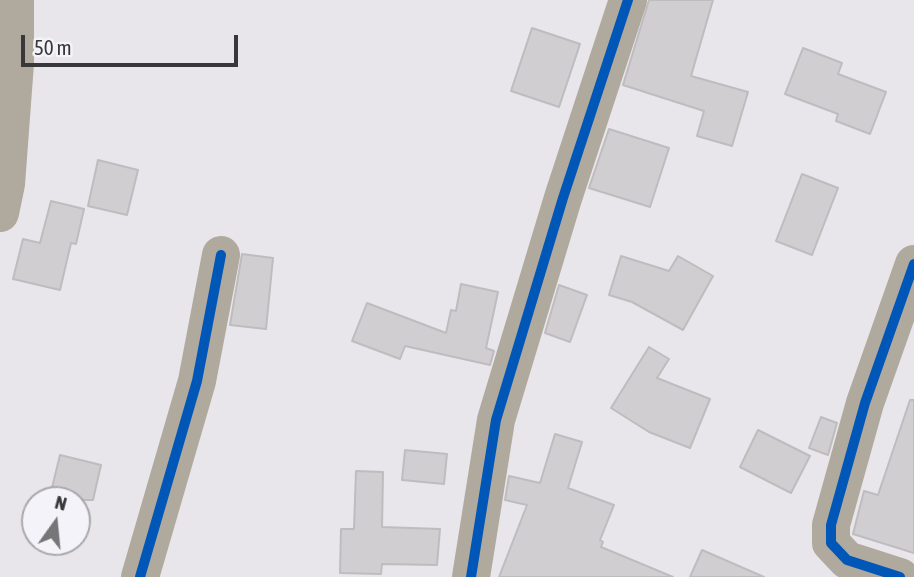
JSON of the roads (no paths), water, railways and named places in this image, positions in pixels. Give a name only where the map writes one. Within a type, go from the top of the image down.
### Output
[{"type":"street","points":[[0,212],[6,184],[15,63],[15,0]]},
{"type":"street","points":[[471,577],[496,420],[555,224],[628,0]]},
{"type":"street","points":[[140,577],[197,381],[221,255]]},
{"type":"street","points":[[900,577],[847,560],[831,543],[831,525],[864,403],[914,264]]}]
